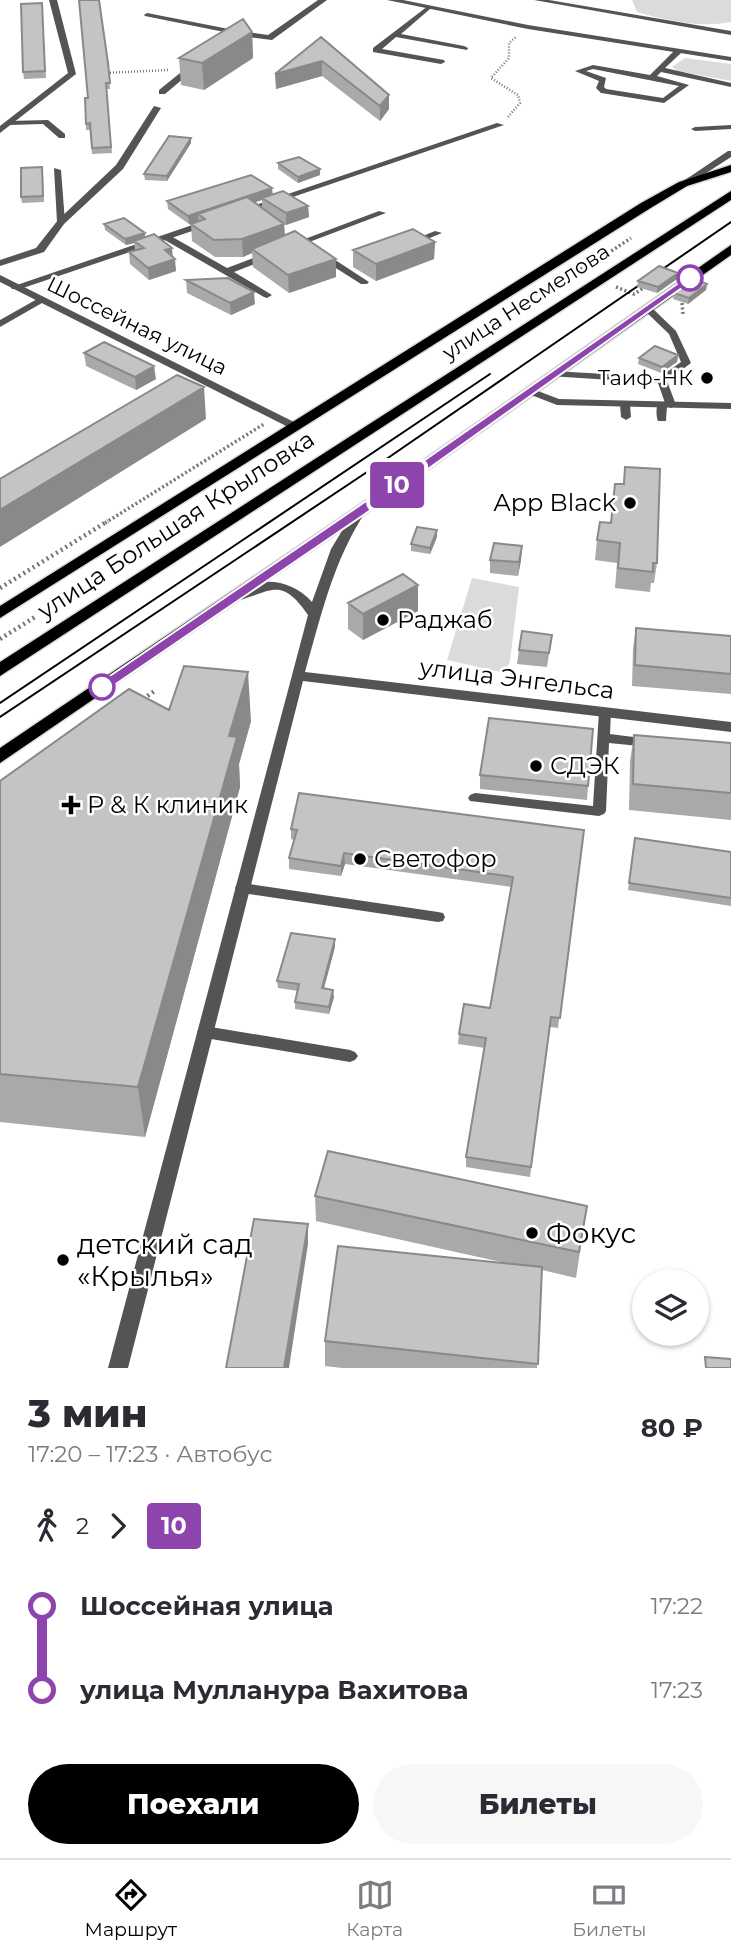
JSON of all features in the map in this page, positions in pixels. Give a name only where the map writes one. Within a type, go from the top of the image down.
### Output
[{"type":"main road","points":[[0,613],[683,184],[731,168]]},
{"type":"main road","name":"улица Несмелова","points":[[344,444],[731,195]]},
{"type":"main road","points":[[0,757],[360,511],[731,248]]},
{"type":"main road","name":"улица Большая Крыловка","points":[[0,670],[344,444]]},
{"type":"street","points":[[0,130],[72,74],[53,0]]},
{"type":"street","points":[[224,48],[246,34],[269,38],[323,0]]},
{"type":"street","points":[[391,0],[528,27],[731,59]]},
{"type":"street","points":[[162,92],[202,62]]},
{"type":"street","points":[[0,263],[40,250],[61,222],[120,167],[157,108]]},
{"type":"street","points":[[226,217],[500,125]]},
{"type":"street","points":[[16,287],[214,221]]},
{"type":"street","name":"Шоссейная улица","points":[[0,278],[39,300],[296,427]]},
{"type":"street","points":[[530,391],[557,402],[731,406]]},
{"type":"street","points":[[118,1368],[298,676],[340,542],[360,511]]},
{"type":"street","points":[[209,615],[254,588],[271,584],[300,594],[315,616]]},
{"type":"street","name":"улица Энгельса","points":[[298,676],[731,727]]},
{"type":"lane","points":[[537,0],[731,33]]},
{"type":"lane","points":[[428,8],[376,51],[442,62]]},
{"type":"lane","points":[[147,15],[246,34]]},
{"type":"lane","points":[[395,35],[464,48]]},
{"type":"lane","points":[[653,77],[682,83],[685,88],[669,99],[657,101],[604,91],[600,89],[604,80],[579,71],[593,66],[653,77],[678,52]]},
{"type":"lane","points":[[662,70],[731,85]]},
{"type":"lane","points":[[9,123],[45,122],[62,136]]},
{"type":"lane","points":[[695,129],[731,127]]},
{"type":"lane","points":[[683,184],[731,153]]},
{"type":"lane","points":[[57,170],[61,222]]},
{"type":"lane","points":[[250,209],[260,215]]},
{"type":"lane","points":[[287,247],[382,213]]},
{"type":"lane","points":[[401,246],[438,233]]},
{"type":"lane","points":[[290,235],[364,282]]},
{"type":"lane","points":[[166,237],[267,295]]},
{"type":"lane","points":[[226,272],[275,253]]},
{"type":"lane","points":[[339,267],[352,262]]},
{"type":"lane","points":[[0,324],[39,300]]},
{"type":"lane","points":[[552,374],[662,380],[686,363],[673,333],[648,308]]},
{"type":"lane","points":[[187,385],[198,377]]},
{"type":"lane","points":[[662,380],[666,405],[662,419]]},
{"type":"lane","points":[[625,404],[626,417]]},
{"type":"lane","points":[[475,798],[599,811],[605,712]]},
{"type":"lane","points":[[605,738],[668,745]]},
{"type":"lane","points":[[243,888],[438,917]]},
{"type":"lane","points":[[205,1032],[350,1056]]},
{"type":"path","points":[[500,125],[520,103],[518,95],[491,78],[509,58],[509,43],[528,27]]},
{"type":"path","points":[[72,74],[191,68]]},
{"type":"path","points":[[587,267],[631,238]]},
{"type":"path","points":[[613,286],[634,294],[652,282]]},
{"type":"path","points":[[682,302],[683,314]]},
{"type":"path","points":[[0,588],[276,416]]},
{"type":"path","points":[[0,639],[35,617]]},
{"type":"path","points":[[134,705],[156,690]]},
{"type":"shaded area","points":[[632,0],[731,0],[731,22],[696,24],[660,18],[637,12]]},
{"type":"shaded area","points":[[685,58],[731,64],[731,81],[678,71],[672,67]]},
{"type":"shaded area","points":[[472,578],[519,587],[510,661],[505,673],[447,660]]},
{"type":"building","points":[[79,0],[99,0],[110,83],[106,83],[111,147],[92,148],[90,123],[86,124],[85,98],[88,98]]},
{"type":"building","points":[[42,3],[45,71],[23,72],[21,4]]},
{"type":"building","points":[[243,19],[252,32],[202,63],[179,58]]},
{"type":"building","points":[[321,37],[389,95],[380,106],[322,61],[275,74]]},
{"type":"building","points":[[169,136],[191,138],[167,176],[144,174]]},
{"type":"building","points":[[299,157],[320,169],[298,177],[278,163]]},
{"type":"building","points":[[42,167],[43,196],[21,197],[21,168]]},
{"type":"building","points":[[251,175],[272,188],[188,216],[167,201]]},
{"type":"building","points":[[283,191],[308,206],[286,213],[262,198]]},
{"type":"building","points":[[247,197],[284,224],[242,239],[214,240],[191,224],[205,219],[198,214]]},
{"type":"building","points":[[124,218],[145,233],[125,239],[104,224]]},
{"type":"building","points":[[413,229],[435,242],[376,264],[353,250]]},
{"type":"building","points":[[295,231],[336,259],[288,275],[252,249]]},
{"type":"building","points":[[154,234],[172,248],[165,250],[175,259],[148,268],[129,252],[144,248],[134,241]]},
{"type":"building","points":[[659,266],[678,273],[658,287],[638,281]]},
{"type":"building","points":[[228,278],[254,292],[230,303],[186,280]]},
{"type":"building","points":[[694,279],[707,284],[689,298],[674,293]]},
{"type":"building","points":[[104,342],[154,366],[135,377],[84,353]]},
{"type":"building","points":[[655,346],[678,355],[662,367],[639,358]]},
{"type":"building","points":[[177,375],[204,387],[0,510],[0,479]]},
{"type":"building","points":[[625,467],[660,469],[657,563],[653,563],[653,572],[618,568],[620,543],[597,540],[600,522],[611,523],[615,484],[624,484]]},
{"type":"building","points":[[417,527],[437,530],[430,548],[411,544]]},
{"type":"building","points":[[494,543],[522,546],[519,562],[490,560]]},
{"type":"building","points":[[403,574],[418,585],[363,614],[348,603]]},
{"type":"building","points":[[636,628],[731,636],[731,674],[635,665]]},
{"type":"building","points":[[522,631],[552,635],[549,653],[519,650]]},
{"type":"building","points":[[184,666],[248,672],[229,736],[237,737],[138,1087],[0,1074],[0,781],[129,689],[169,710]]},
{"type":"building","name":"СДЭК","points":[[489,718],[593,729],[588,786],[480,775]]},
{"type":"building","points":[[634,735],[731,743],[731,793],[633,784]]},
{"type":"building","points":[[299,793],[584,830],[560,1018],[551,1017],[531,1167],[466,1157],[486,1038],[459,1034],[464,1004],[490,1008],[513,877],[344,853],[341,866],[289,858],[297,830],[291,829]]},
{"type":"building","points":[[635,838],[731,852],[731,898],[629,883]]},
{"type":"building","points":[[291,933],[335,939],[322,988],[333,990],[329,1007],[295,1002],[299,984],[277,981]]},
{"type":"building","points":[[328,1151],[587,1206],[579,1252],[315,1196]]},
{"type":"building","points":[[254,1219],[308,1224],[284,1368],[226,1368]]},
{"type":"building","points":[[338,1246],[542,1267],[538,1364],[325,1341]]},
{"type":"building","points":[[705,1357],[731,1359],[731,1368],[706,1368]]},
{"type":"tram line","points":[[0,717],[382,462],[731,222]]},
{"type":"tram line","points":[[0,703],[490,374]]},
{"type":"bus line","name":"10","points":[[102,687],[360,511],[690,278]]},
{"type":"place","name":"Таиф-НК","points":[[707,378]]},
{"type":"place","name":"App Black","points":[[630,503]]},
{"type":"place","name":"Раджаб","points":[[383,620]]},
{"type":"place","name":"СДЭК","points":[[536,766]]},
{"type":"place","name":"Р & К клиник","points":[[71,805]]},
{"type":"place","name":"Светофор","points":[[360,859]]},
{"type":"place","name":"Фокус","points":[[532,1233]]},
{"type":"place","name":"детский сад «Крылья»","points":[[63,1260]]}]
